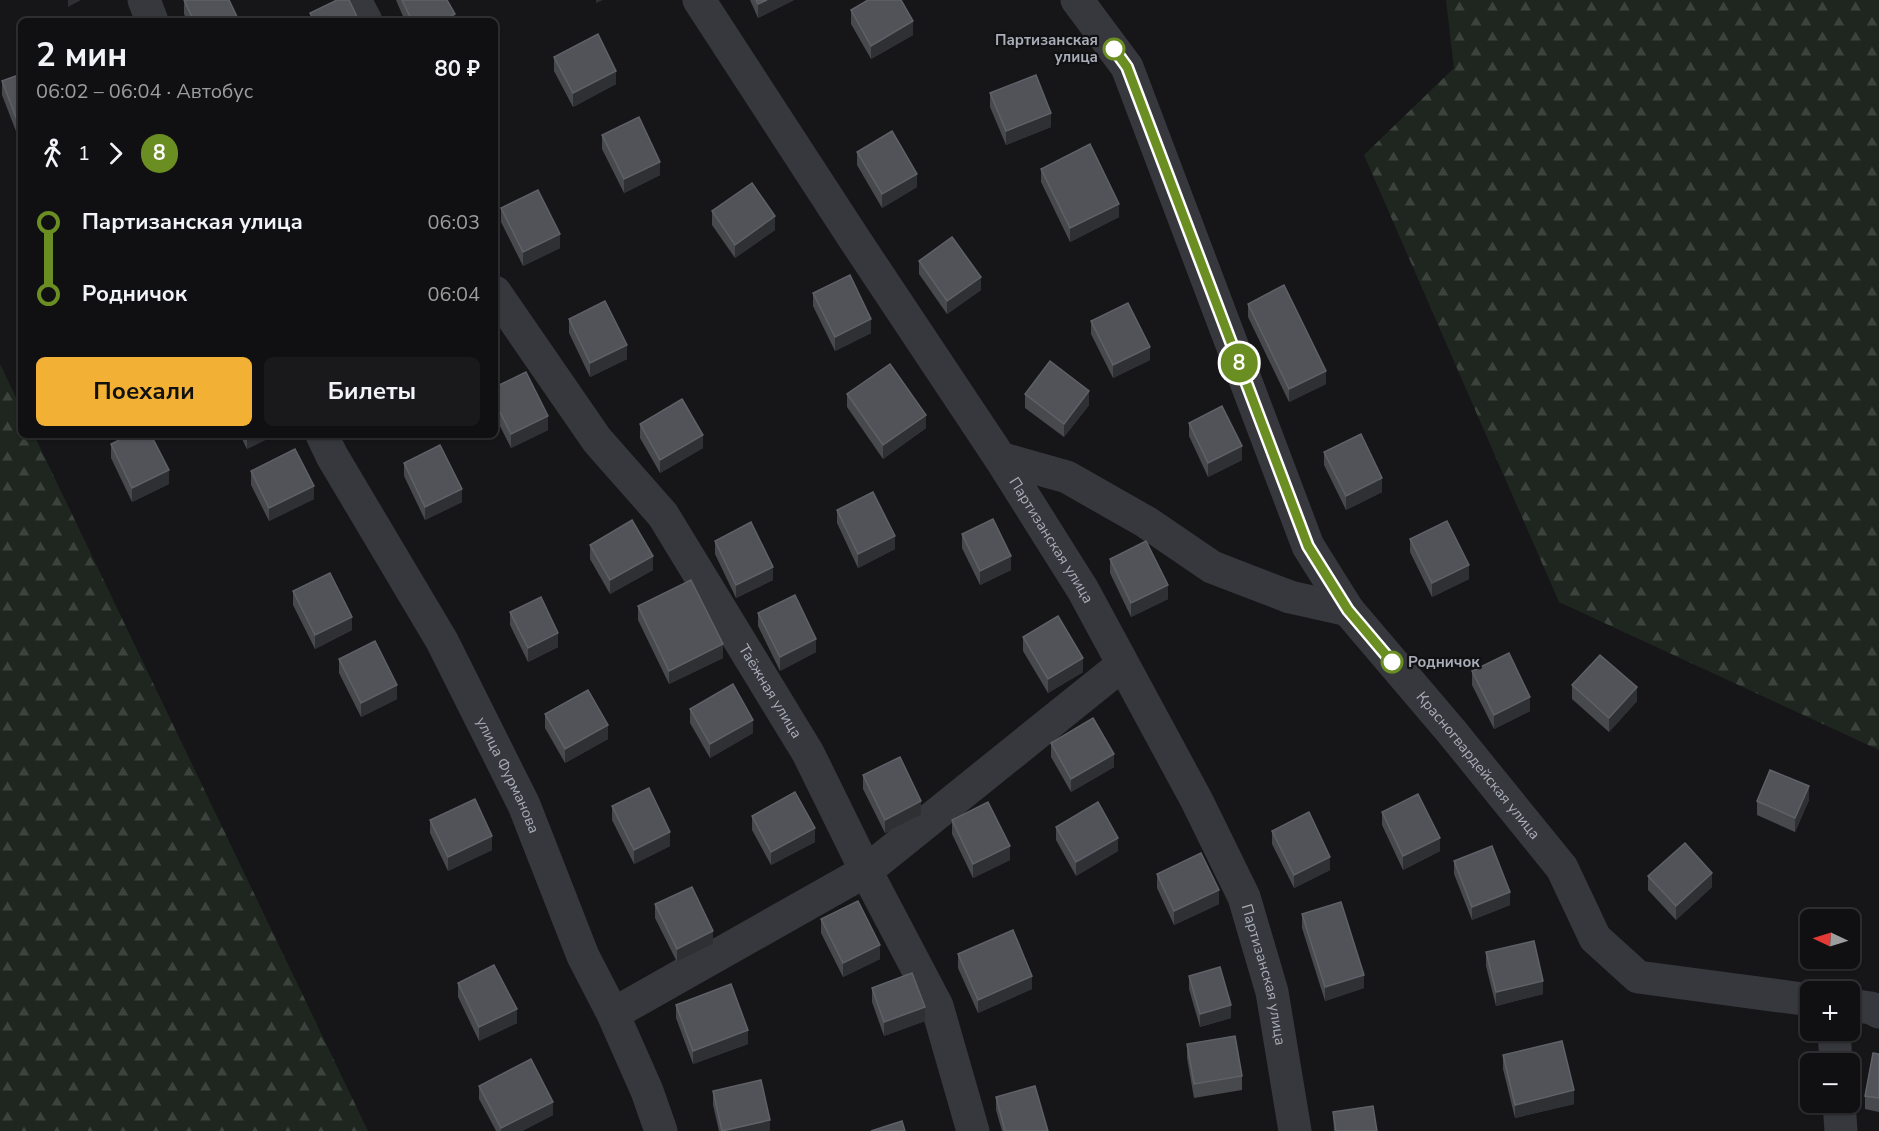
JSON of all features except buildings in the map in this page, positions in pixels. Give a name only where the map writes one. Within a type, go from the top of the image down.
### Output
[{"type":"street","points":[[144,0],[151,18]]},
{"type":"street","points":[[355,0],[364,18]]},
{"type":"street","name":"Партизанская улица","points":[[699,0],[1000,458],[1083,590],[1197,801],[1244,897],[1272,992],[1295,1131]]},
{"type":"street","name":"Красногвардейская улица","points":[[1077,0],[1127,67],[1308,546],[1348,610],[1451,731],[1562,868],[1595,938],[1638,977],[1800,999]]},
{"type":"street","name":"Таёжная улица","points":[[498,296],[597,440],[663,515],[808,753],[936,1005],[973,1131]]},
{"type":"street","name":"улица Фурманова","points":[[323,438],[442,641],[524,806],[583,956],[613,1014],[647,1091],[661,1131]]},
{"type":"street","points":[[1000,458],[1067,477],[1146,522],[1212,567],[1290,597],[1348,610]]},
{"type":"street","points":[[613,1014],[866,871],[1122,665]]},
{"type":"street","points":[[1860,1006],[1879,1012]]},
{"type":"street","points":[[1840,1113],[1841,1131]]},
{"type":"green space","points":[[1446,0],[1879,0],[1879,750],[1559,602],[1364,155],[1454,68]]},
{"type":"green space","points":[[0,364],[18,402],[18,438],[35,438],[368,1131],[0,1131]]},
{"type":"bus line","name":"8","points":[[1114,49],[1127,67],[1308,546],[1348,610],[1392,662]]},
{"type":"place","name":"Партизанская улица","points":[[1114,49]]},
{"type":"place","name":"Родничок","points":[[1392,662]]}]
